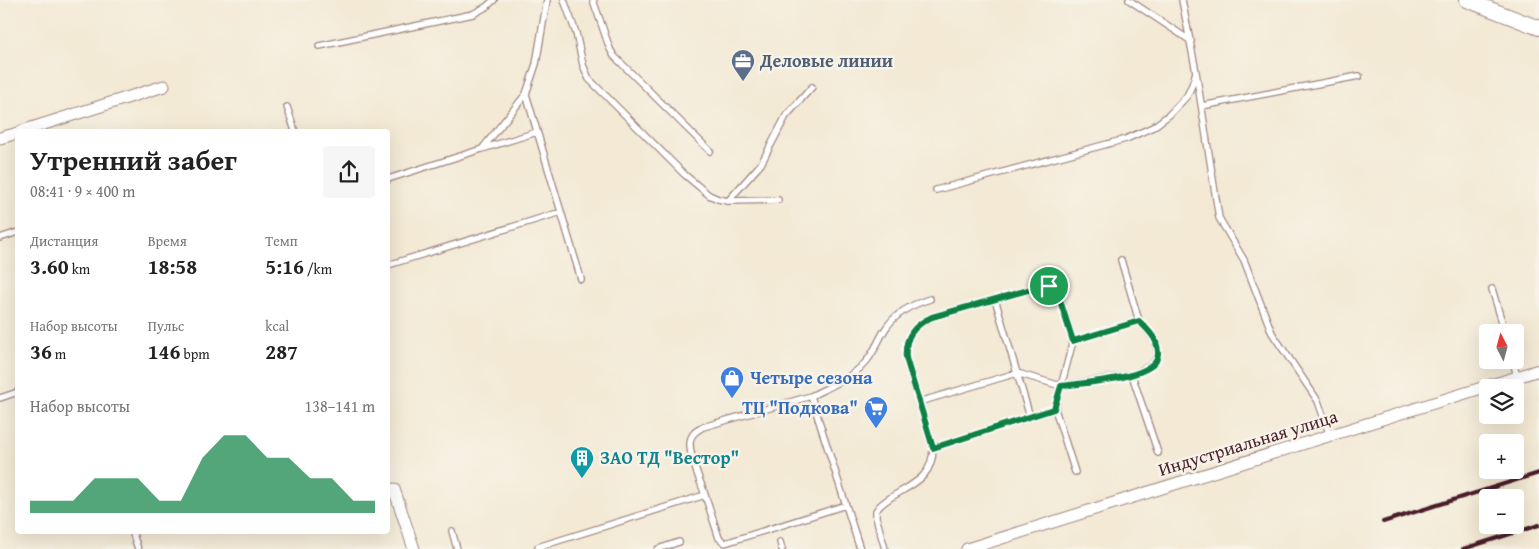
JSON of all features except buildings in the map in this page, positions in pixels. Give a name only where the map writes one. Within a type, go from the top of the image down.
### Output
[{"type":"street","points":[[1467,0],[1539,28]]},
{"type":"street","points":[[28,129],[164,86]]},
{"type":"street","points":[[0,138],[15,134]]},
{"type":"street","name":"Индустриальная улица","points":[[967,549],[1539,370]]},
{"type":"street","points":[[394,489],[414,549]]},
{"type":"lane","points":[[319,46],[473,14],[494,0]]},
{"type":"lane","points":[[482,149],[526,94],[536,64],[547,0]]},
{"type":"lane","points":[[564,0],[576,34],[585,72],[589,79],[685,175],[709,195],[718,199],[728,201],[778,200]]},
{"type":"lane","points":[[593,0],[614,56],[710,151]]},
{"type":"lane","points":[[1128,0],[1191,42]]},
{"type":"lane","points":[[1182,0],[1202,106],[1219,218],[1244,260],[1272,333],[1318,401],[1330,436]]},
{"type":"lane","points":[[936,190],[1126,139],[1141,133],[1153,127],[1180,105],[1187,96],[1196,72]]},
{"type":"lane","points":[[1202,106],[1360,76]]},
{"type":"lane","points":[[728,201],[762,164],[786,116],[812,87]]},
{"type":"lane","points":[[526,94],[581,279]]},
{"type":"lane","points":[[288,107],[294,129]]},
{"type":"lane","points":[[390,178],[537,132]]},
{"type":"lane","points":[[390,264],[561,212]]},
{"type":"lane","points":[[0,238],[15,233]]},
{"type":"lane","points":[[919,402],[1017,373],[1061,386],[1132,376],[1152,365],[1158,356],[1156,341],[1139,321],[1121,260]]},
{"type":"lane","points":[[885,549],[876,511],[883,502],[927,473],[933,458],[933,448],[906,358],[905,348],[907,339],[914,328],[932,317],[1042,286],[1056,289],[1073,341],[1054,409],[1075,472]]},
{"type":"lane","points":[[1492,289],[1503,324]]},
{"type":"lane","points":[[846,506],[725,543],[718,538],[690,448],[691,438],[703,427],[811,396],[855,372],[872,354],[893,320],[911,306],[930,299]]},
{"type":"lane","points":[[995,299],[1030,417]]},
{"type":"lane","points":[[1073,341],[1139,321]]},
{"type":"lane","points":[[1515,369],[1517,377]]},
{"type":"lane","points":[[1132,376],[1158,453]]},
{"type":"lane","points":[[0,398],[15,393]]},
{"type":"lane","points":[[811,396],[860,549]]},
{"type":"lane","points":[[933,448],[1054,409]]},
{"type":"lane","points":[[538,547],[705,495]]},
{"type":"lane","points":[[452,531],[457,549]]},
{"type":"lane","points":[[133,534],[138,549]]},
{"type":"lane","points":[[658,549],[679,542]]},
{"type":"lane","points":[[780,542],[782,549]]},
{"type":"railway","points":[[1383,522],[1539,473]]},
{"type":"railway","points":[[1463,549],[1539,525]]},
{"type":"place","name":"Деловые линии","points":[[743,82]]},
{"type":"place","name":"Четыре сезона","points":[[732,399]]},
{"type":"place","name":"ТЦ \"Подкова\"","points":[[876,429]]},
{"type":"place","name":"ЗАО ТД \"Вестор\"","points":[[582,479]]},
{"type":"route","points":[[1042,286],[1049,286],[1056,289],[1073,341],[1139,321],[1156,341],[1158,356],[1156,361],[1132,376],[1061,386],[1054,409],[933,448],[906,358],[905,348],[907,339],[914,328],[932,317],[1042,286]]}]
